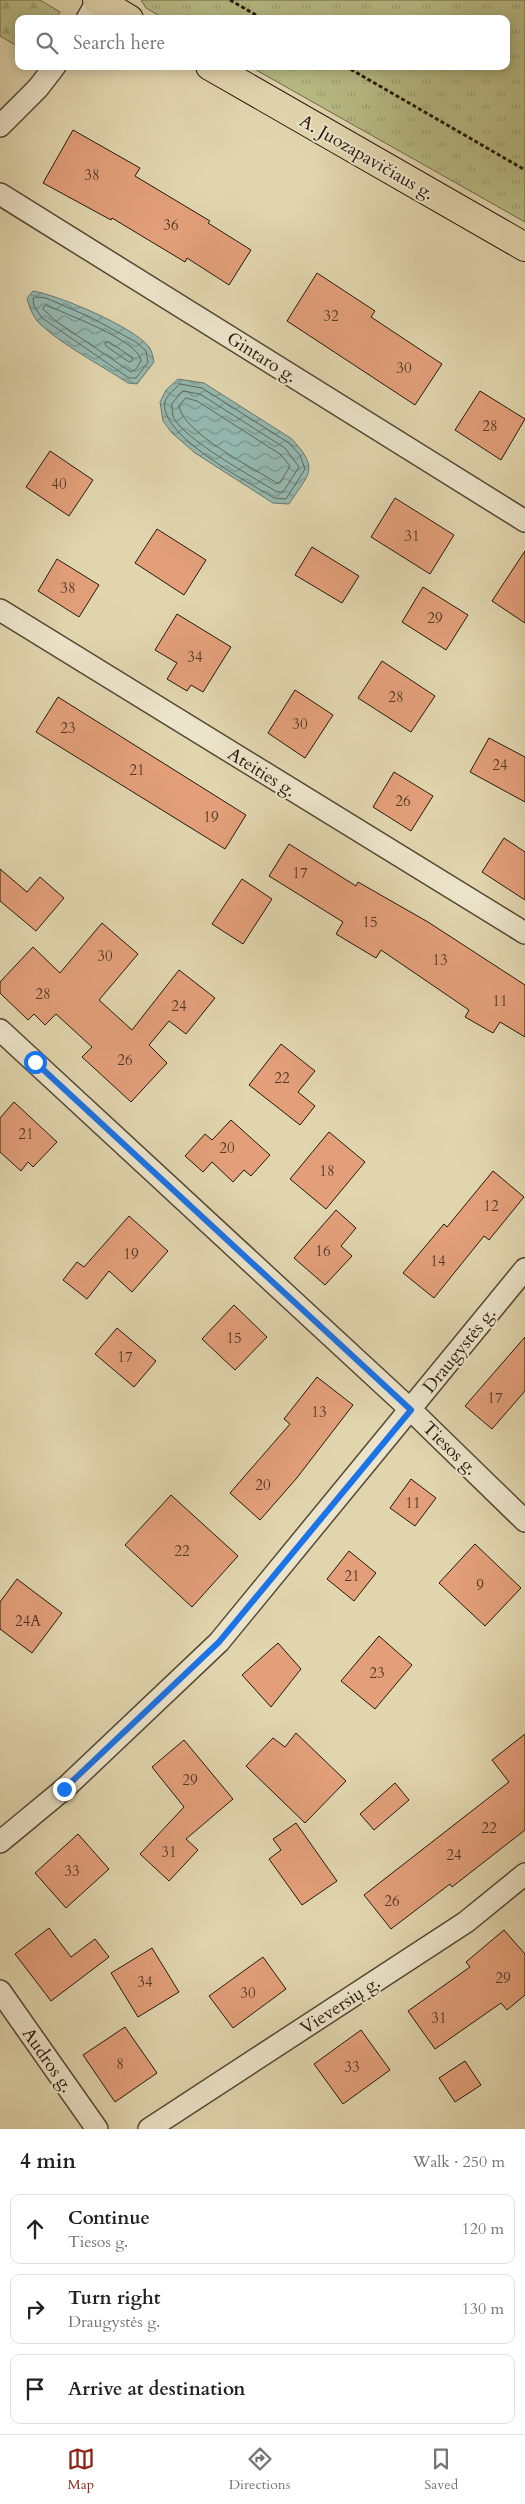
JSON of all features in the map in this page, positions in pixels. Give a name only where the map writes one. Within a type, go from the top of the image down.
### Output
[{"type":"main road","points":[[98,0],[122,15]]},
{"type":"main road","name":"A. Juozapavičiaus g.","points":[[217,70],[525,247]]},
{"type":"street","points":[[89,15],[98,0]]},
{"type":"street","points":[[0,126],[38,88],[52,70]]},
{"type":"street","name":"Gintaro g.","points":[[0,194],[525,521]]},
{"type":"street","name":"Ateities g.","points":[[0,610],[525,933]]},
{"type":"street","name":"Tiesos g.","points":[[0,1030],[411,1410],[525,1521]]},
{"type":"street","name":"Draugystės g.","points":[[0,1842],[64,1789],[219,1642],[525,1269]]},
{"type":"street","name":"Vieversių g.","points":[[149,2129],[466,1922],[525,1874]]},
{"type":"street","name":"Audros g.","points":[[0,1991],[97,2129]]},
{"type":"path","points":[[230,0],[255,15]]},
{"type":"path","points":[[352,70],[525,170]]},
{"type":"green space","points":[[0,0],[40,0],[60,12],[58,15],[15,15],[15,45],[0,36]]},
{"type":"green space","points":[[141,0],[525,0],[525,222],[256,70],[510,70],[510,15],[158,15],[146,8]]},
{"type":"water","points":[[33,291],[77,305],[128,330],[149,347],[154,362],[137,384],[128,383],[69,346],[38,322],[27,298]]},
{"type":"water","points":[[178,379],[204,383],[292,439],[301,449],[309,465],[308,471],[302,485],[289,504],[273,503],[195,453],[172,433],[163,421],[160,402],[166,390]]},
{"type":"building","points":[[73,130],[140,168],[135,176],[210,221],[208,223],[251,250],[229,285],[187,258],[185,262],[112,218],[111,220],[43,183]]},
{"type":"building","points":[[317,273],[375,311],[371,317],[442,364],[415,405],[287,321]]},
{"type":"building","points":[[480,391],[525,419],[501,460],[455,430]]},
{"type":"building","points":[[50,451],[93,480],[69,516],[26,487]]},
{"type":"building","points":[[395,498],[454,535],[430,574],[371,537]]},
{"type":"building","points":[[157,529],[206,560],[184,595],[135,563]]},
{"type":"building","points":[[312,547],[359,576],[342,603],[295,575]]},
{"type":"building","points":[[525,551],[525,623],[492,601]]},
{"type":"building","points":[[57,559],[99,585],[79,617],[38,591]]},
{"type":"building","points":[[423,587],[468,615],[446,650],[402,622]]},
{"type":"building","points":[[177,614],[231,647],[203,692],[191,685],[187,691],[167,679],[177,663],[155,650]]},
{"type":"building","points":[[382,661],[435,696],[411,732],[358,698]]},
{"type":"building","points":[[295,690],[333,715],[305,758],[268,733]]},
{"type":"building","points":[[58,697],[246,815],[225,849],[36,732]]},
{"type":"building","points":[[489,738],[525,757],[525,802],[470,772]]},
{"type":"building","points":[[394,772],[433,796],[411,831],[373,807]]},
{"type":"building","points":[[504,838],[525,852],[525,900],[482,872]]},
{"type":"building","points":[[289,844],[356,886],[358,882],[428,922],[525,985],[525,1037],[500,1022],[493,1033],[465,1017],[469,1010],[381,950],[376,958],[336,934],[343,922],[269,876]]},
{"type":"building","points":[[0,869],[27,892],[40,877],[64,898],[36,931],[0,901]]},
{"type":"building","points":[[242,879],[272,899],[243,944],[212,924]]},
{"type":"building","points":[[102,923],[138,954],[99,1000],[132,1030],[179,970],[215,998],[186,1034],[169,1021],[149,1045],[167,1063],[131,1102],[82,1057],[92,1047],[56,1014],[45,1025],[34,1014],[28,1020],[0,993],[0,982],[33,947],[60,973]]},
{"type":"building","points":[[281,1044],[315,1071],[298,1092],[315,1106],[300,1125],[249,1085]]},
{"type":"building","points":[[14,1102],[57,1142],[33,1167],[28,1162],[21,1171],[0,1152],[0,1118]]},
{"type":"building","points":[[231,1120],[270,1155],[251,1176],[244,1170],[233,1182],[212,1162],[203,1172],[185,1156],[205,1134],[212,1140]]},
{"type":"building","points":[[329,1132],[365,1162],[326,1209],[290,1179]]},
{"type":"building","points":[[493,1171],[524,1197],[489,1240],[484,1236],[434,1298],[403,1273],[444,1224],[447,1227]]},
{"type":"building","points":[[336,1210],[356,1228],[341,1246],[352,1256],[325,1285],[294,1258]]},
{"type":"building","points":[[129,1216],[168,1251],[132,1292],[109,1271],[87,1299],[63,1280],[77,1262],[84,1267]]},
{"type":"building","points":[[234,1305],[267,1337],[235,1370],[202,1339]]},
{"type":"building","points":[[117,1328],[156,1361],[134,1387],[95,1354]]},
{"type":"building","points":[[525,1337],[525,1391],[492,1429],[465,1406]]},
{"type":"building","points":[[317,1377],[353,1405],[296,1479],[260,1520],[230,1493],[290,1424],[284,1419]]},
{"type":"building","points":[[411,1479],[436,1498],[415,1526],[390,1508]]},
{"type":"building","points":[[171,1495],[238,1556],[192,1607],[125,1545]]},
{"type":"building","points":[[475,1544],[521,1588],[485,1626],[439,1583]]},
{"type":"building","points":[[349,1551],[376,1573],[354,1601],[327,1579]]},
{"type":"building","points":[[17,1579],[62,1613],[32,1653],[0,1629],[0,1602]]},
{"type":"building","points":[[379,1636],[412,1665],[375,1709],[341,1681]]},
{"type":"building","points":[[278,1643],[301,1669],[271,1707],[242,1675]]},
{"type":"building","points":[[296,1733],[346,1781],[305,1823],[246,1766],[273,1738],[285,1747]]},
{"type":"building","points":[[525,1734],[525,1830],[452,1887],[450,1884],[391,1929],[364,1895],[509,1782],[492,1760]]},
{"type":"building","points":[[184,1740],[233,1799],[186,1839],[198,1850],[169,1881],[140,1854],[184,1807],[152,1767]]},
{"type":"building","points":[[395,1783],[409,1800],[374,1830],[360,1814]]},
{"type":"building","points":[[296,1823],[337,1881],[302,1905],[269,1859],[281,1850],[273,1839]]},
{"type":"building","points":[[78,1834],[109,1869],[66,1908],[35,1873]]},
{"type":"building","points":[[49,1928],[71,1957],[95,1939],[109,1957],[51,2001],[15,1954]]},
{"type":"building","points":[[504,1930],[525,1954],[525,1995],[507,2010],[501,2003],[435,2049],[408,2011],[470,1967],[466,1962]]},
{"type":"building","points":[[152,1948],[179,1992],[138,2017],[111,1973]]},
{"type":"building","points":[[263,1957],[286,1989],[233,2028],[209,1996]]},
{"type":"building","points":[[125,2027],[157,2073],[115,2102],[83,2055]]},
{"type":"building","points":[[361,2030],[390,2070],[343,2104],[314,2064]]},
{"type":"building","points":[[465,2061],[481,2085],[455,2102],[439,2078]]},
{"type":"route","points":[[35,1062],[411,1410],[219,1642],[64,1789]]}]
